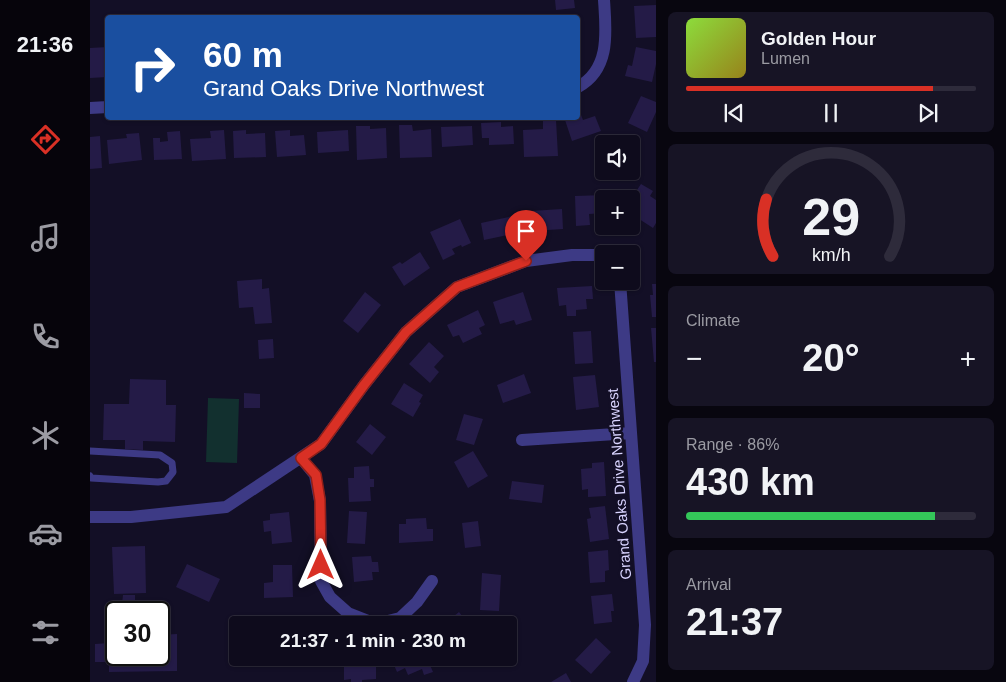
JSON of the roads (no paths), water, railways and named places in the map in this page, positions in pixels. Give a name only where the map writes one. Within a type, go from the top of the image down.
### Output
[{"type":"street","points":[[580,86],[602,60],[606,36],[604,0]]},
{"type":"street","points":[[90,108],[105,107]]},
{"type":"street","points":[[90,517],[131,517],[226,507],[321,444],[406,332],[457,287],[526,261],[572,255],[595,255]]},
{"type":"street","name":"Grand Oaks Drive Northwest","points":[[621,290],[646,625],[643,661],[633,682]]},
{"type":"street","points":[[522,440],[631,433]]},
{"type":"street","points":[[301,458],[316,475],[320,500],[321,581],[330,597],[348,613],[376,624],[400,618],[417,602],[432,581]]},
{"type":"lane","points":[[90,450],[160,454],[172,463],[173,472],[166,481],[158,482],[91,478],[90,476]]}]
